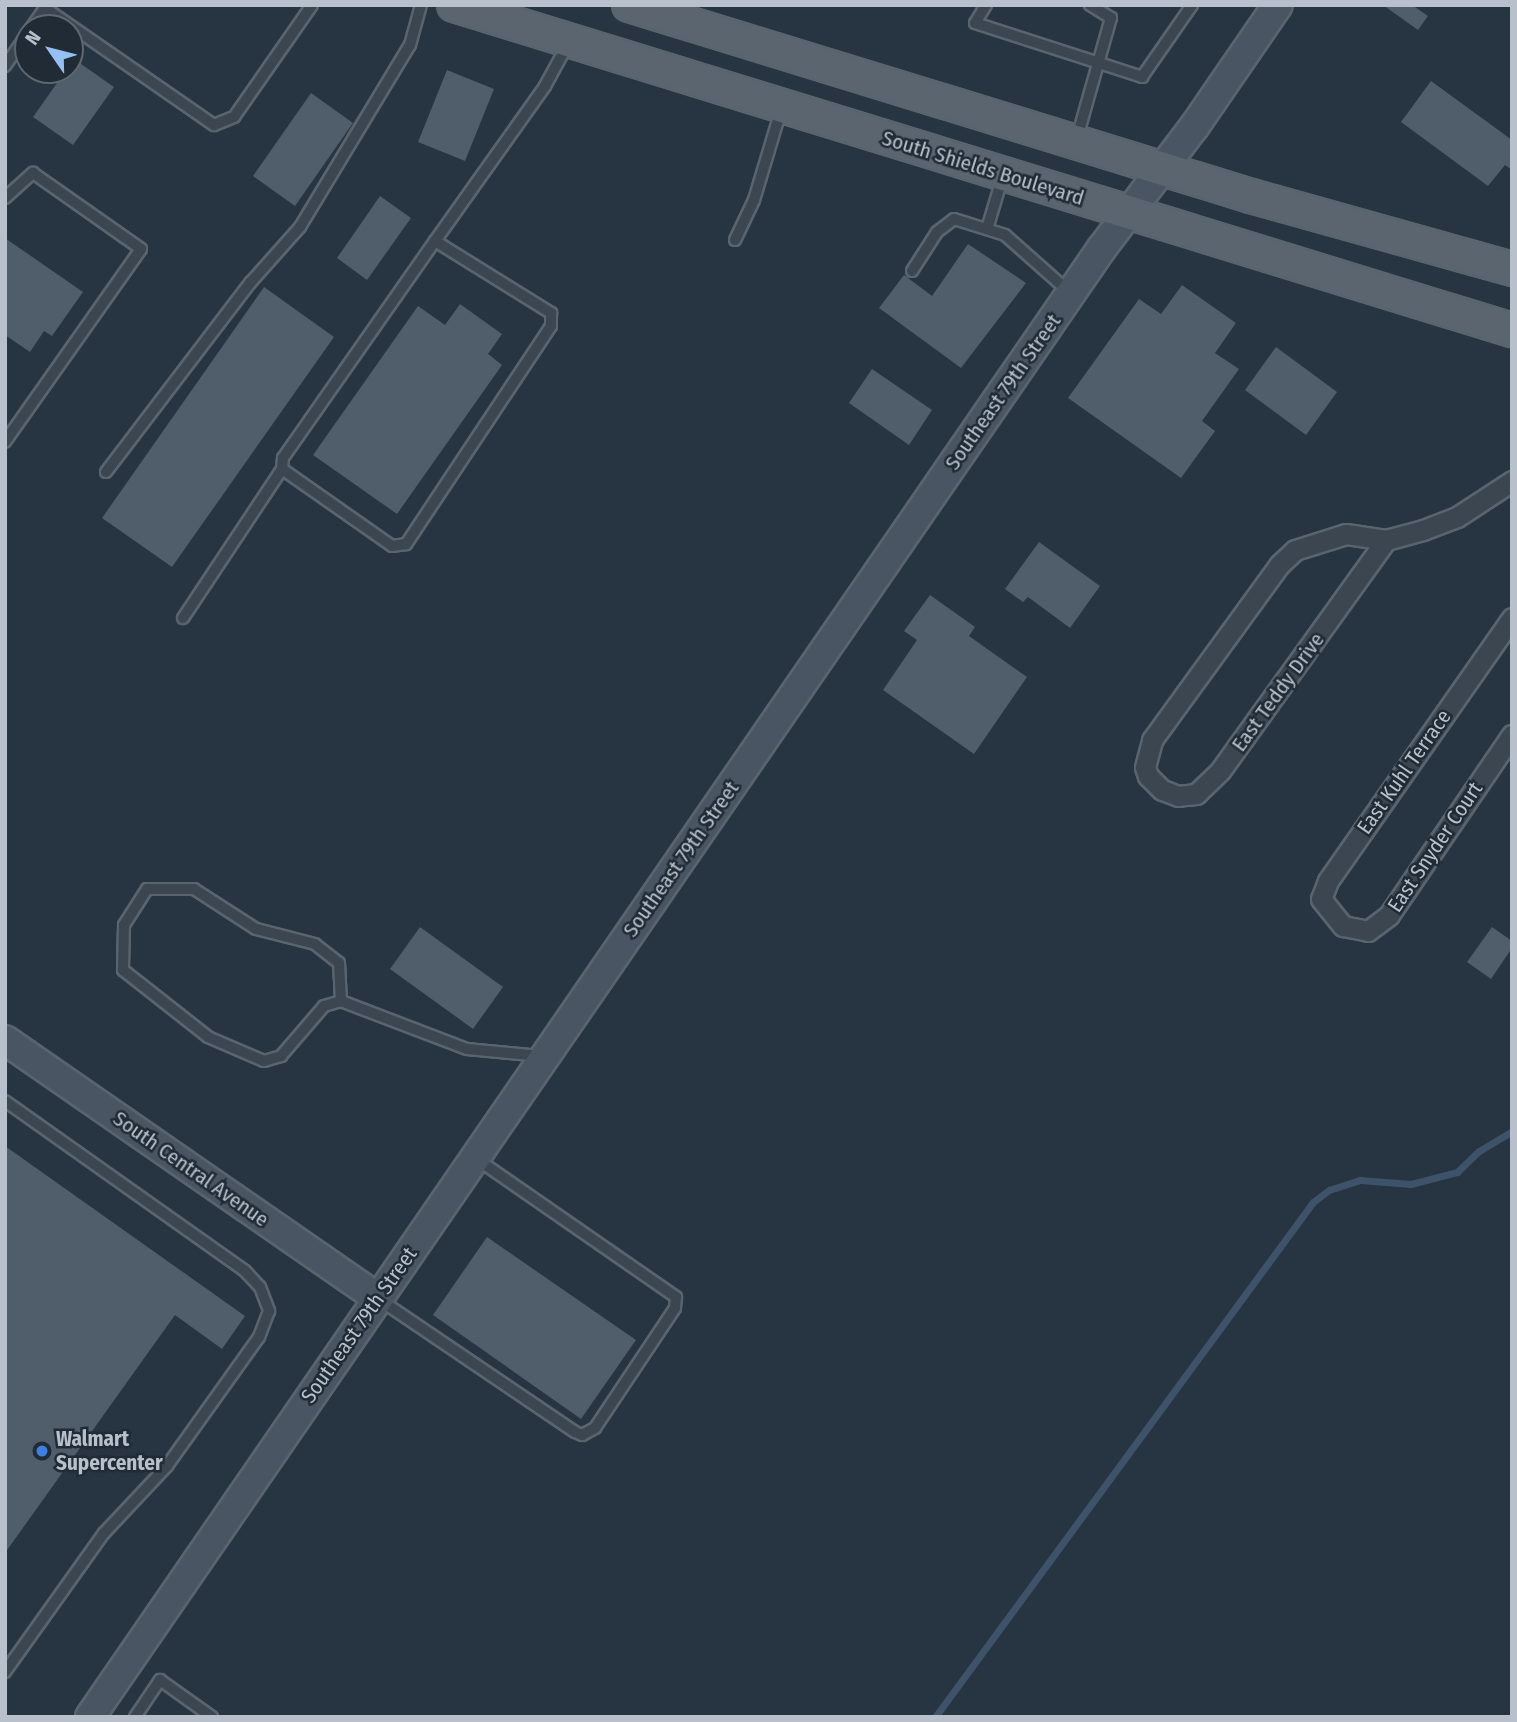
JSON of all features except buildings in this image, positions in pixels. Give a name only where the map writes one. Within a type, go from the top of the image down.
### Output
[{"type":"main road","name":"South Shields Boulevard","points":[[454,5],[1512,330]]},
{"type":"main road","points":[[629,5],[1076,142],[1512,269]]},
{"type":"street","name":"Southeast 79th Street","points":[[90,1717],[1070,293],[1163,168],[1278,5]]},
{"type":"street","points":[[1386,540],[1457,517],[1512,481]]},
{"type":"street","name":"East Teddy Drive","points":[[1346,534],[1386,540],[1220,771],[1196,794],[1178,796],[1161,790],[1148,776],[1145,767],[1152,740],[1279,565],[1295,550],[1321,539],[1346,534]]},
{"type":"street","name":"East Kuhl Terrace","points":[[1343,926],[1321,899],[1328,881],[1512,618]]},
{"type":"street","name":"East Snyder Court","points":[[1343,926],[1368,931],[1389,915],[1512,736]]},
{"type":"street","name":"South Central Avenue","points":[[5,1040],[377,1298]]},
{"type":"lane","points":[[46,7],[214,125],[234,117],[312,5]]},
{"type":"lane","points":[[106,472],[251,282],[300,227],[410,45],[421,5]]},
{"type":"lane","points":[[986,5],[975,23],[1142,77],[1192,5]]},
{"type":"lane","points":[[1076,142],[1111,18],[1090,5]]},
{"type":"lane","points":[[183,618],[282,468],[283,458],[545,86],[570,41]]},
{"type":"lane","points":[[735,240],[754,200],[782,106]]},
{"type":"lane","points":[[5,198],[33,173],[141,249],[5,442]]},
{"type":"lane","points":[[988,229],[1003,174]]},
{"type":"lane","points":[[912,271],[937,232],[954,219],[1005,235],[1070,293]]},
{"type":"lane","points":[[282,468],[392,546],[406,544],[551,326],[551,313],[435,241]]},
{"type":"lane","points":[[341,1000],[340,963],[315,944],[256,929],[194,889],[147,889],[124,925],[123,970],[208,1037],[264,1061],[281,1056],[324,1006],[341,1000],[467,1049],[508,1049],[545,1057]]},
{"type":"lane","points":[[5,1101],[245,1271],[260,1287],[269,1311],[259,1337],[167,1466],[104,1533],[5,1672]]},
{"type":"lane","points":[[377,1298],[575,1432],[582,1435],[595,1427],[675,1308],[676,1297],[475,1157]]},
{"type":"lane","points":[[135,1717],[160,1680],[204,1715]]},
{"type":"waterway","points":[[935,1717],[1313,1202],[1329,1190],[1360,1180],[1411,1184],[1457,1172],[1479,1151],[1512,1131]]},
{"type":"place","name":"Walmart Supercenter","points":[[42,1451]]}]
